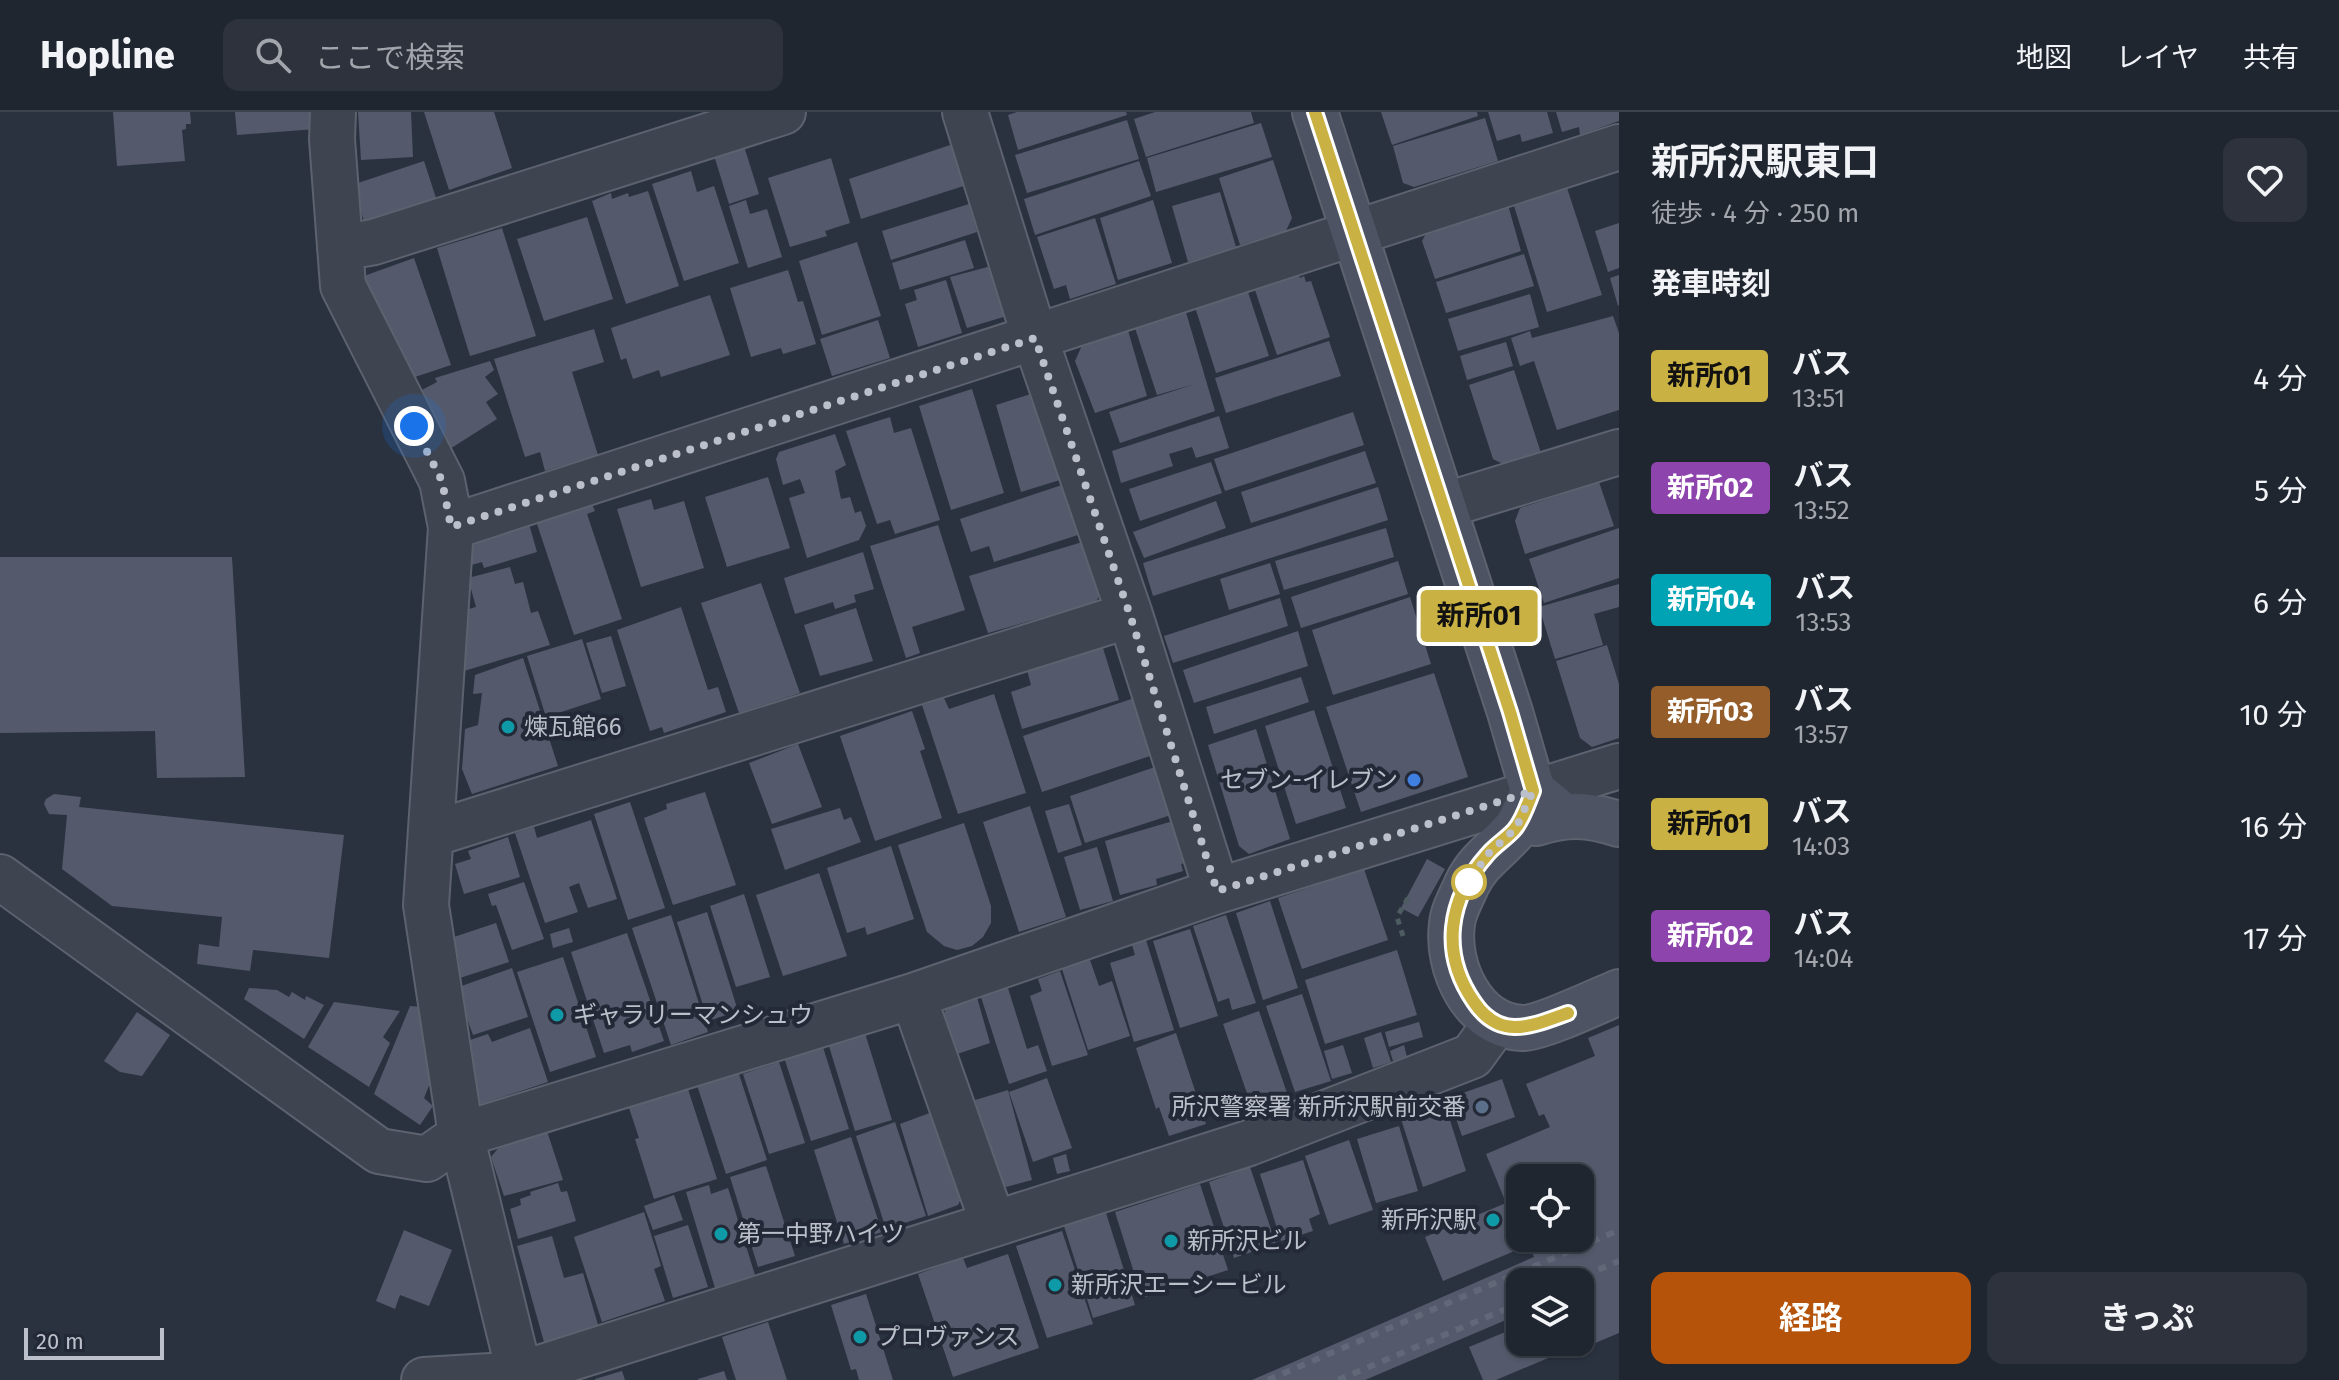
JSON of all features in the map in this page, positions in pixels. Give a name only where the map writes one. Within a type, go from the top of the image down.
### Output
[{"type":"street","points":[[333,112],[343,286],[442,481],[451,527],[426,905],[461,1135],[521,1377]]},
{"type":"street","points":[[340,248],[374,242],[783,112]]},
{"type":"street","points":[[965,112],[1035,338],[1130,615],[1217,891]]},
{"type":"street","points":[[1315,112],[1443,506],[1537,811]]},
{"type":"street","points":[[451,527],[1035,338],[1353,231],[1619,147]]},
{"type":"street","points":[[1443,506],[1619,452]]},
{"type":"street","points":[[432,834],[1130,615]]},
{"type":"street","points":[[1619,766],[1537,811],[1487,855],[1469,881],[1452,921],[1451,947],[1466,991],[1479,1011],[1496,1023],[1524,1028],[1619,992]]},
{"type":"street","points":[[0,877],[379,1151],[427,1159],[461,1135],[913,996],[1217,891],[1537,811],[1599,817],[1619,824]]},
{"type":"street","points":[[913,996],[993,1223]]},
{"type":"street","points":[[424,1380],[521,1377],[1249,1143],[1472,1056],[1496,1023]]},
{"type":"building","points":[[113,112],[190,112],[191,124],[186,124],[186,129],[182,130],[185,161],[117,166]]},
{"type":"building","points":[[235,112],[315,112],[316,129],[237,135]]},
{"type":"building","points":[[358,112],[411,112],[413,157],[361,160]]},
{"type":"building","points":[[424,112],[494,112],[512,168],[449,190]]},
{"type":"building","points":[[1017,112],[1126,112],[1127,115],[1018,150],[1008,115]]},
{"type":"building","points":[[1155,112],[1251,112],[1254,123],[1146,157],[1134,119]]},
{"type":"building","points":[[1381,112],[1477,112],[1478,116],[1392,145]]},
{"type":"building","points":[[1488,112],[1547,112],[1553,133],[1522,142],[1520,134],[1497,141]]},
{"type":"building","points":[[1556,112],[1619,112],[1619,121],[1580,135],[1579,127],[1562,132]]},
{"type":"building","points":[[1485,118],[1498,161],[1414,187],[1403,183],[1393,146]]},
{"type":"building","points":[[1127,120],[1139,159],[1027,193],[1015,155]]},
{"type":"building","points":[[1261,123],[1272,157],[1156,192],[1147,158]]},
{"type":"building","points":[[959,142],[973,183],[861,219],[849,179]]},
{"type":"building","points":[[743,143],[759,194],[729,204],[713,152]]},
{"type":"building","points":[[831,158],[850,223],[825,231],[827,236],[790,247],[768,178]]},
{"type":"building","points":[[1273,160],[1292,218],[1286,231],[1240,245],[1219,178]]},
{"type":"building","points":[[424,161],[436,198],[364,221],[352,185]]},
{"type":"building","points":[[1139,161],[1151,196],[1035,235],[1024,199]]},
{"type":"building","points":[[691,171],[697,192],[714,186],[739,263],[684,281],[652,184]]},
{"type":"building","points":[[1567,188],[1602,295],[1547,312],[1514,206]]},
{"type":"building","points":[[648,191],[679,286],[626,304],[592,201],[611,193],[612,199]]},
{"type":"building","points":[[1220,192],[1236,247],[1188,262],[1172,206]]},
{"type":"building","points":[[746,200],[750,214],[767,209],[782,257],[748,268],[729,206]]},
{"type":"building","points":[[1153,200],[1172,263],[1118,280],[1100,218]]},
{"type":"building","points":[[969,204],[977,232],[891,260],[882,231]]},
{"type":"building","points":[[1508,205],[1521,251],[1435,279],[1422,241],[1428,230]]},
{"type":"building","points":[[587,217],[613,299],[544,321],[517,239]]},
{"type":"building","points":[[1095,218],[1116,284],[1070,299],[1066,285],[1054,289],[1037,237]]},
{"type":"building","points":[[1619,223],[1619,268],[1608,272],[1595,231]]},
{"type":"building","points":[[502,228],[536,336],[470,356],[437,248]]},
{"type":"building","points":[[965,240],[974,268],[900,290],[892,263]]},
{"type":"building","points":[[857,242],[881,316],[822,335],[799,261]]},
{"type":"building","points":[[1524,254],[1534,286],[1446,313],[1436,282]]},
{"type":"building","points":[[414,258],[451,365],[400,382],[364,276]]},
{"type":"building","points":[[995,265],[1010,315],[967,328],[950,277]]},
{"type":"building","points":[[788,270],[798,302],[803,301],[816,344],[783,354],[781,348],[751,357],[730,288]]},
{"type":"building","points":[[1299,275],[1300,278],[1304,276],[1306,282],[1311,281],[1330,337],[1277,355],[1255,290]]},
{"type":"building","points":[[1619,275],[1619,305],[1618,306],[1610,278]]},
{"type":"building","points":[[946,280],[962,333],[918,347],[905,304],[917,300],[914,290]]},
{"type":"building","points":[[1247,289],[1269,356],[1216,373],[1195,307]]},
{"type":"building","points":[[1530,294],[1539,327],[1458,351],[1448,319]]},
{"type":"building","points":[[710,295],[730,355],[661,377],[659,370],[633,379],[626,358],[621,360],[611,328]]},
{"type":"building","points":[[1185,309],[1215,411],[1120,443],[1109,412],[1195,384],[1157,395],[1134,325]]},
{"type":"building","points":[[1613,316],[1619,333],[1619,410],[1557,430],[1534,361],[1520,366],[1511,338],[1530,331],[1532,338]]},
{"type":"building","points":[[878,320],[890,358],[832,376],[820,339]]},
{"type":"building","points":[[1127,327],[1147,396],[1095,413],[1075,361],[1084,341]]},
{"type":"building","points":[[594,329],[604,362],[572,372],[598,455],[545,471],[540,452],[525,457],[494,359]]},
{"type":"building","points":[[1329,341],[1341,376],[1226,413],[1215,378]]},
{"type":"building","points":[[1506,342],[1513,366],[1467,380],[1460,356]]},
{"type":"building","points":[[490,361],[494,370],[485,377],[498,394],[486,402],[497,419],[442,454],[420,391],[437,382],[435,378]]},
{"type":"building","points":[[1514,370],[1541,453],[1505,465],[1493,459],[1469,385]]},
{"type":"building","points":[[972,389],[1004,493],[951,510],[919,406]]},
{"type":"building","points":[[1034,393],[1060,480],[1021,492],[996,405]]},
{"type":"building","points":[[1353,412],[1364,445],[1225,491],[1214,459]]},
{"type":"building","points":[[1219,416],[1229,448],[1196,458],[1192,447],[1169,454],[1173,466],[1121,483],[1112,451]]},
{"type":"building","points":[[890,417],[894,433],[911,428],[940,520],[895,534],[890,520],[877,524],[846,431]]},
{"type":"building","points":[[835,434],[846,465],[835,471],[841,499],[850,497],[855,513],[861,511],[866,526],[859,540],[807,558],[789,498],[805,493],[800,479],[783,485],[776,459],[779,452]]},
{"type":"building","points":[[1365,451],[1376,483],[1251,523],[1241,492]]},
{"type":"building","points":[[1211,462],[1222,493],[1140,521],[1129,489]]},
{"type":"building","points":[[768,477],[790,548],[727,567],[705,497]]},
{"type":"building","points":[[1599,482],[1614,526],[1525,554],[1515,521],[1520,508]]},
{"type":"building","points":[[1062,485],[1078,535],[994,562],[989,546],[971,552],[960,519]]},
{"type":"building","points":[[1378,487],[1388,520],[1153,596],[1143,563]]},
{"type":"building","points":[[651,499],[654,510],[684,501],[704,568],[641,587],[617,509]]},
{"type":"building","points":[[1216,501],[1226,528],[1144,558],[1133,532]]},
{"type":"building","points":[[591,502],[595,511],[587,514],[622,619],[574,635],[536,521]]},
{"type":"building","points":[[529,524],[537,552],[484,568],[482,562],[468,566],[470,543]]},
{"type":"building","points":[[938,525],[965,610],[912,627],[920,653],[906,658],[870,546]]},
{"type":"building","points":[[1386,528],[1394,557],[1284,590],[1275,561]]},
{"type":"building","points":[[1619,528],[1619,578],[1544,603],[1529,559]]},
{"type":"building","points":[[1089,540],[1103,588],[1096,602],[988,633],[969,576]]},
{"type":"building","points":[[863,552],[874,589],[854,595],[856,602],[835,609],[833,602],[795,614],[784,578]]},
{"type":"building","points":[[0,557],[232,557],[245,777],[157,778],[155,731],[0,733]]},
{"type":"building","points":[[1398,561],[1408,594],[1301,628],[1291,597]]},
{"type":"building","points":[[1270,563],[1280,594],[1229,610],[1220,579]]},
{"type":"building","points":[[510,567],[515,584],[523,582],[531,613],[538,611],[550,645],[464,671],[462,611],[476,607],[468,578]]},
{"type":"building","points":[[761,583],[800,693],[739,713],[701,603]]},
{"type":"building","points":[[1619,584],[1619,607],[1594,614],[1603,645],[1555,659],[1539,607]]},
{"type":"building","points":[[1410,597],[1431,664],[1333,695],[1312,630]]},
{"type":"building","points":[[1280,598],[1288,626],[1173,663],[1164,636]]},
{"type":"building","points":[[681,607],[708,690],[718,687],[726,712],[664,733],[662,727],[650,731],[617,630]]},
{"type":"building","points":[[856,608],[873,661],[820,676],[804,625]]},
{"type":"building","points":[[1298,631],[1308,666],[1194,703],[1183,670]]},
{"type":"building","points":[[611,636],[626,686],[602,693],[586,643]]},
{"type":"building","points":[[582,639],[601,699],[546,717],[527,656]]},
{"type":"building","points":[[1607,645],[1619,684],[1619,738],[1592,747],[1580,738],[1556,661]]},
{"type":"building","points":[[1103,648],[1119,700],[1022,729],[1011,692],[1031,685],[1027,670]]},
{"type":"building","name":"煉瓦館66","points":[[523,658],[558,766],[472,794],[462,769],[465,729],[478,725],[482,693],[473,694],[475,675]]},
{"type":"building","points":[[1434,673],[1468,777],[1361,812],[1326,707]]},
{"type":"building","points":[[1301,677],[1309,702],[1214,734],[1206,707]]},
{"type":"building","points":[[994,694],[1026,793],[958,814],[922,705],[944,698],[949,709]]},
{"type":"building","points":[[1137,697],[1156,754],[1042,792],[1023,736]]},
{"type":"building","points":[[1314,710],[1346,808],[1296,824],[1265,726]]},
{"type":"building","points":[[912,711],[925,749],[920,751],[942,818],[875,841],[840,736]]},
{"type":"building","points":[[1256,729],[1290,839],[1249,854],[1239,846],[1208,745]]},
{"type":"building","points":[[798,744],[822,807],[772,824],[749,763]]},
{"type":"building","points":[[1155,767],[1171,815],[1085,843],[1070,796]]},
{"type":"building","points":[[705,792],[736,885],[673,905],[644,818],[667,809],[666,804]]},
{"type":"building","points":[[54,794],[81,797],[79,807],[344,835],[329,958],[253,950],[250,971],[197,964],[199,944],[219,947],[222,917],[112,906],[62,869],[67,815],[49,814],[44,804]]},
{"type":"building","points":[[630,802],[665,908],[628,920],[594,814]]},
{"type":"building","points":[[1069,804],[1082,845],[1058,853],[1045,811]]},
{"type":"building","points":[[1030,806],[1066,917],[1019,932],[983,822]]},
{"type":"building","points":[[840,808],[844,820],[851,817],[861,842],[785,870],[771,829]]},
{"type":"building","points":[[591,820],[617,899],[588,908],[579,883],[569,887],[578,912],[545,923],[515,833],[534,827],[537,838]]},
{"type":"building","points":[[1173,821],[1185,863],[1181,864],[1183,871],[1156,879],[1157,885],[1120,895],[1105,841]]},
{"type":"building","points":[[964,823],[991,906],[991,923],[983,937],[972,946],[957,950],[944,946],[927,932],[898,845]]},
{"type":"building","points":[[508,837],[520,877],[464,894],[455,864],[471,859],[468,851]]},
{"type":"building","points":[[891,846],[914,919],[867,935],[865,927],[847,933],[827,868]]},
{"type":"building","points":[[1097,847],[1113,901],[1080,910],[1064,857]]},
{"type":"building","points":[[1427,859],[1445,869],[1418,917],[1401,908]]},
{"type":"building","points":[[1364,869],[1388,940],[1302,969],[1278,898]]},
{"type":"building","points":[[819,873],[847,956],[783,976],[756,895]]},
{"type":"building","points":[[524,882],[544,939],[512,950],[496,905],[492,906],[488,894]]},
{"type":"building","points":[[744,894],[770,977],[736,987],[710,906]]},
{"type":"building","points":[[1270,901],[1298,988],[1263,1000],[1236,913]]},
{"type":"building","points":[[707,912],[738,1011],[708,1021],[677,922]]},
{"type":"building","points":[[671,915],[708,1032],[671,1045],[632,928]]},
{"type":"building","points":[[1226,915],[1256,1003],[1232,1010],[1229,998],[1218,1002],[1193,926]]},
{"type":"building","points":[[496,923],[509,962],[460,978],[455,965],[459,963],[454,937]]},
{"type":"building","points":[[569,928],[573,942],[553,948],[550,934]]},
{"type":"building","points":[[1190,929],[1218,1016],[1180,1028],[1153,941]]},
{"type":"building","points":[[627,933],[664,1041],[632,1052],[630,1045],[604,1053],[571,952]]},
{"type":"building","points":[[1146,940],[1174,1030],[1134,1042],[1110,963],[1135,955],[1132,945]]},
{"type":"building","points":[[1397,950],[1417,1015],[1325,1044],[1305,980]]},
{"type":"building","name":"ギャラリーマンシュウ","points":[[563,957],[596,1057],[550,1072],[517,972]]},
{"type":"building","points":[[1089,957],[1099,986],[1112,981],[1130,1036],[1088,1050],[1061,966]]},
{"type":"building","points":[[512,968],[528,1017],[473,1035],[456,988]]},
{"type":"building","points":[[1060,971],[1088,1055],[1052,1066],[1030,996],[1042,991],[1038,979]]},
{"type":"building","points":[[1007,985],[1027,1049],[1038,1045],[1047,1071],[1009,1084],[980,994]]},
{"type":"building","points":[[249,988],[277,990],[289,997],[292,992],[305,1000],[306,996],[324,1005],[304,1039],[244,999]]},
{"type":"building","points":[[976,994],[990,1043],[954,1055],[942,1018],[948,1004]]},
{"type":"building","points":[[1302,994],[1331,1081],[1295,1092],[1266,1006]]},
{"type":"building","points":[[334,1002],[400,1011],[383,1037],[390,1043],[369,1087],[308,1047]]},
{"type":"building","points":[[410,1006],[422,1007],[432,1078],[424,1098],[433,1106],[420,1125],[374,1094]]},
{"type":"building","points":[[1259,1011],[1287,1093],[1251,1105],[1223,1024]]},
{"type":"building","points":[[137,1012],[170,1035],[142,1076],[120,1072],[104,1061]]},
{"type":"building","points":[[1419,1022],[1423,1037],[1389,1047],[1385,1032]]},
{"type":"building","name":"新所沢駅","points":[[1619,1025],[1619,1333],[1594,1344],[1594,1268],[1509,1268],[1534,1257],[1532,1252],[1594,1252],[1594,1164],[1506,1164],[1506,1203],[1486,1154],[1550,1127],[1544,1114],[1539,1116],[1526,1084],[1595,1056],[1588,1038]]},
{"type":"building","points":[[530,1028],[548,1082],[481,1104],[472,1097],[464,1042],[488,1034],[492,1042]]},
{"type":"building","points":[[864,1030],[892,1120],[855,1131],[828,1043]]},
{"type":"building","points":[[1381,1032],[1391,1062],[1373,1068],[1364,1038]]},
{"type":"building","points":[[1176,1033],[1206,1124],[1169,1136],[1159,1107],[1156,1109],[1136,1048]]},
{"type":"building","points":[[821,1041],[849,1129],[811,1141],[783,1054]]},
{"type":"building","points":[[1343,1045],[1352,1073],[1332,1079],[1324,1051]]},
{"type":"building","points":[[1404,1045],[1407,1057],[1393,1061],[1390,1051]]},
{"type":"building","points":[[779,1062],[805,1143],[769,1154],[743,1074]]},
{"type":"building","points":[[737,1068],[767,1160],[726,1174],[696,1082]]},
{"type":"building","points":[[1047,1078],[1072,1148],[1033,1162],[1009,1092]]},
{"type":"building","name":"所沢警察署 新所沢駅前交番","points":[[1502,1079],[1515,1117],[1462,1136],[1449,1098]]},
{"type":"building","points":[[687,1086],[717,1179],[654,1199],[628,1105]]},
{"type":"building","points":[[1008,1090],[1032,1180],[1006,1187],[998,1181],[972,1101]]},
{"type":"building","points":[[1443,1098],[1466,1171],[1423,1187],[1399,1113]]},
{"type":"building","points":[[935,1111],[964,1193],[958,1205],[928,1216],[900,1124]]},
{"type":"building","points":[[895,1122],[926,1216],[886,1229],[856,1136]]},
{"type":"building","points":[[1399,1126],[1418,1191],[1376,1203],[1357,1139]]},
{"type":"building","points":[[547,1131],[563,1180],[504,1196],[491,1157],[500,1146]]},
{"type":"building","points":[[851,1137],[882,1232],[844,1244],[814,1150]]},
{"type":"building","points":[[1349,1140],[1373,1210],[1329,1225],[1305,1156]]},
{"type":"building","points":[[1066,1154],[1070,1171],[1057,1174],[1053,1158]]},
{"type":"building","points":[[1303,1160],[1320,1214],[1309,1219],[1313,1231],[1281,1241],[1260,1174]]},
{"type":"building","points":[[766,1166],[795,1256],[758,1267],[730,1177]]},
{"type":"building","points":[[1250,1167],[1276,1244],[1234,1258],[1209,1182]]},
{"type":"building","points":[[558,1183],[561,1192],[567,1191],[576,1221],[518,1239],[510,1209],[521,1205],[520,1199],[531,1195],[530,1192]]},
{"type":"building","name":"新所沢ビル","points":[[1200,1184],[1228,1270],[1142,1298],[1115,1212]]},
{"type":"building","name":"第一中野ハイツ","points":[[709,1185],[711,1194],[728,1188],[755,1275],[715,1288],[686,1192]]},
{"type":"building","points":[[674,1195],[683,1220],[653,1230],[644,1206]]},
{"type":"building","name":"新所沢駅","points":[[1506,1203],[1506,1252],[1512,1252],[1443,1281],[1425,1237]]},
{"type":"building","points":[[644,1212],[661,1266],[654,1269],[665,1301],[602,1322],[574,1237]]},
{"type":"building","points":[[1106,1213],[1135,1305],[1093,1318],[1064,1226]]},
{"type":"building","points":[[688,1225],[708,1287],[673,1298],[654,1236]]},
{"type":"building","points":[[404,1230],[452,1250],[429,1306],[400,1295],[395,1309],[376,1301]]},
{"type":"building","name":"新所沢エーシービル","points":[[1062,1231],[1093,1324],[1047,1338],[1016,1246]]},
{"type":"building","points":[[552,1236],[564,1278],[583,1273],[598,1325],[544,1342],[517,1246]]},
{"type":"building","points":[[1008,1254],[1039,1348],[953,1377],[918,1274],[963,1258],[967,1268]]},
{"type":"building","name":"新所沢駅","points":[[1506,1269],[1506,1320],[1365,1380],[1252,1380]]},
{"type":"building","name":"プロヴァンス","points":[[866,1294],[893,1380],[859,1380],[856,1369],[851,1370],[831,1305]]},
{"type":"building","points":[[768,1322],[787,1380],[736,1380],[722,1337]]},
{"type":"building","name":"新所沢駅","points":[[1506,1332],[1506,1356],[1553,1356],[1496,1380],[1483,1380],[1469,1347]]},
{"type":"building","points":[[622,1371],[625,1380],[595,1380],[595,1379]]},
{"type":"building","points":[[724,1371],[727,1380],[698,1380],[698,1379]]},
{"type":"railway","points":[[1268,1380],[1619,1230]]},
{"type":"railway","points":[[1594,1272],[1619,1261]]},
{"type":"railway","points":[[1338,1380],[1506,1309]]},
{"type":"bus line","name":"新所01","points":[[1315,112],[1533,791],[1516,828],[1487,855],[1469,881],[1452,921],[1451,947],[1466,991],[1479,1011],[1496,1023],[1524,1028],[1568,1013]]},
{"type":"place","name":"煉瓦館66","points":[[508,727]]},
{"type":"place","name":"セブン-イレブン","points":[[1414,780]]},
{"type":"place","name":"ギャラリーマンシュウ","points":[[557,1015]]},
{"type":"place","name":"所沢警察署 新所沢駅前交番","points":[[1482,1107]]},
{"type":"place","name":"新所沢駅","points":[[1493,1220]]},
{"type":"place","name":"第一中野ハイツ","points":[[721,1234]]},
{"type":"place","name":"新所沢ビル","points":[[1171,1241]]},
{"type":"place","name":"新所沢エーシービル","points":[[1055,1285]]},
{"type":"place","name":"プロヴァンス","points":[[860,1337]]},
{"type":"route","points":[[414,426],[442,481],[451,527],[1035,338],[1130,615],[1217,891],[1533,791],[1516,828],[1487,855],[1469,882]]}]
